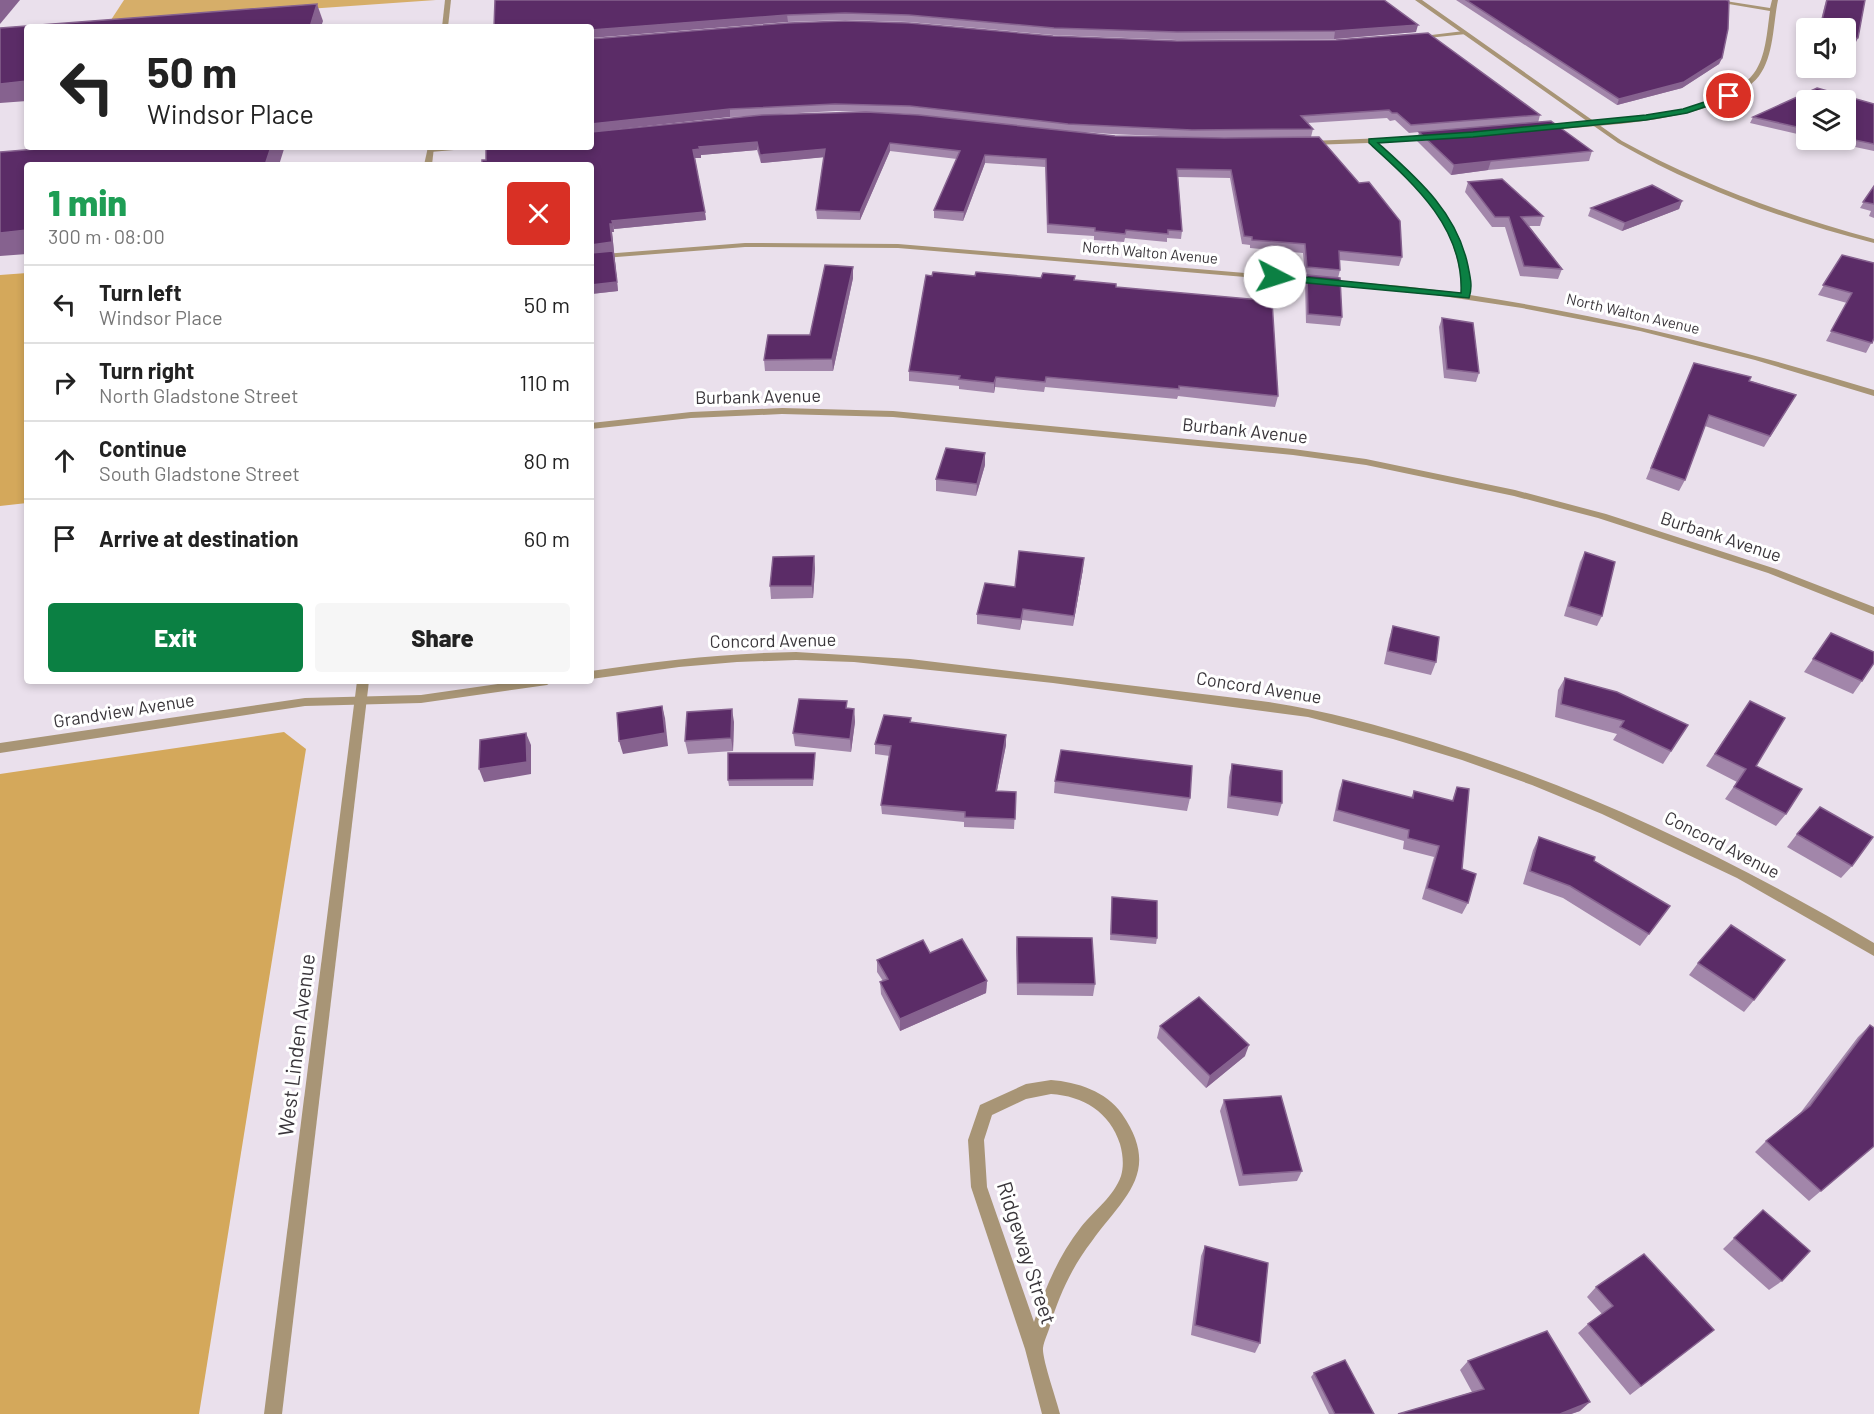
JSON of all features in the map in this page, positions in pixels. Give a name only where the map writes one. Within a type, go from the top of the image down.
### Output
[{"type":"street","points":[[445,24],[448,0]]},
{"type":"street","points":[[1418,0],[1592,123],[1653,162],[1689,180],[1780,214],[1874,241]]},
{"type":"street","points":[[1708,0],[1772,10]]},
{"type":"street","points":[[1532,129],[1684,111],[1729,96],[1756,75],[1765,49],[1775,0]]},
{"type":"street","points":[[1412,37],[1464,33]]},
{"type":"street","points":[[1304,143],[1443,137]]},
{"type":"street","points":[[1371,141],[1418,183],[1452,227],[1460,251],[1466,296]]},
{"type":"street","name":"North Walton Avenue","points":[[594,257],[745,245],[898,246],[1334,282],[1466,296],[1627,325],[1745,354],[1874,393]]},
{"type":"street","name":"Burbank Avenue","points":[[594,426],[691,415],[782,411],[893,414],[1293,452],[1366,462],[1515,493],[1602,516],[1761,567],[1874,611]]},
{"type":"street","name":"Concord Avenue","points":[[594,675],[704,660],[825,657],[894,661],[1150,690],[1316,714],[1439,747],[1601,806],[1683,843],[1757,882],[1874,950]]},
{"type":"street","name":"West Linden Avenue","points":[[273,1414],[363,684]]},
{"type":"street","points":[[360,701],[421,699],[526,684]]},
{"type":"street","name":"Grandview Avenue","points":[[0,748],[305,702],[360,701]]},
{"type":"street","name":"Ridgeway Street","points":[[1034,1349],[1046,1309],[1065,1267],[1087,1233],[1119,1199],[1130,1170],[1129,1144],[1118,1120],[1100,1101],[1076,1089],[1050,1085],[1024,1090],[986,1110],[976,1140],[979,1187],[1034,1349],[1051,1414]]},
{"type":"shaded area","points":[[124,0],[436,0],[109,23]]},
{"type":"shaded area","points":[[24,273],[24,503],[0,506],[0,275]]},
{"type":"shaded area","points":[[284,732],[306,749],[199,1414],[0,1414],[0,774]]},
{"type":"building","points":[[495,0],[1384,0],[1418,25],[1335,31],[1177,32],[1054,28],[909,15],[845,13],[787,15],[594,30],[594,24],[494,24]]},
{"type":"building","points":[[1466,0],[1726,0],[1729,1],[1728,29],[1722,58],[1684,82],[1619,99]]},
{"type":"building","points":[[1827,0],[1865,0],[1858,38],[1856,38],[1856,18],[1822,18]]},
{"type":"building","points":[[317,4],[311,24],[53,24]]},
{"type":"building","points":[[845,21],[909,23],[1053,36],[1177,41],[1336,40],[1428,33],[1540,115],[1411,125],[1397,113],[1389,110],[1301,116],[1313,129],[1192,130],[1068,124],[910,106],[835,104],[730,109],[594,124],[594,39],[788,23]]},
{"type":"building","points":[[24,26],[24,81],[0,84],[0,28]]},
{"type":"building","points":[[1796,98],[1796,127],[1753,117]]},
{"type":"building","points":[[1856,99],[1874,104],[1874,144],[1856,140]]},
{"type":"building","points":[[866,112],[919,115],[1115,136],[1319,137],[1359,183],[1369,182],[1400,221],[1402,257],[1339,251],[1340,270],[1307,267],[1305,244],[1252,240],[1252,237],[1244,236],[1231,170],[1177,169],[1182,231],[1168,230],[1168,234],[1126,230],[1125,234],[1095,231],[1095,228],[1048,224],[1046,159],[985,155],[964,212],[934,210],[960,151],[890,143],[860,212],[816,210],[825,149],[760,155],[757,142],[699,147],[700,149],[693,150],[705,212],[612,221],[613,224],[610,224],[612,242],[594,245],[594,162],[482,162],[486,160],[486,150],[594,150],[594,132],[762,115]]},
{"type":"building","points":[[1551,121],[1592,151],[1454,165],[1419,132]]},
{"type":"building","points":[[25,150],[270,150],[266,162],[24,162],[24,230],[0,233],[0,152]]},
{"type":"building","points":[[1502,179],[1543,216],[1521,217],[1562,269],[1524,266],[1509,217],[1495,217],[1468,182]]},
{"type":"building","points":[[1652,185],[1682,201],[1625,223],[1591,208]]},
{"type":"building","points":[[1874,186],[1874,204],[1863,202]]},
{"type":"building","points":[[613,251],[617,282],[594,285],[594,253]]},
{"type":"building","points":[[1842,255],[1874,263],[1874,338],[1872,343],[1831,331],[1852,293],[1823,285]]},
{"type":"building","points":[[825,265],[853,267],[832,359],[764,360],[768,335],[810,335]]},
{"type":"building","points":[[933,272],[975,276],[976,272],[1041,278],[1043,273],[1075,276],[1074,280],[1116,284],[1116,287],[1272,301],[1278,396],[1179,386],[1179,389],[1046,377],[1045,382],[996,377],[994,383],[959,379],[960,376],[909,371],[926,275],[932,276]]},
{"type":"building","points":[[1307,275],[1340,278],[1342,317],[1308,314]]},
{"type":"building","points":[[1442,318],[1473,323],[1479,373],[1447,369]]},
{"type":"building","points":[[1694,363],[1751,377],[1749,381],[1796,395],[1770,436],[1709,415],[1685,480],[1651,468]]},
{"type":"building","points":[[946,448],[985,453],[977,484],[936,479]]},
{"type":"building","points":[[1019,551],[1084,558],[1074,616],[1023,609],[1021,619],[977,614],[985,583],[1015,587]]},
{"type":"building","points":[[1585,552],[1615,562],[1602,616],[1569,606]]},
{"type":"building","points":[[814,556],[812,586],[770,586],[773,557]]},
{"type":"building","points":[[1393,626],[1439,637],[1436,662],[1388,651]]},
{"type":"building","points":[[1831,633],[1874,652],[1874,663],[1862,681],[1813,659]]},
{"type":"building","points":[[1565,678],[1617,692],[1688,725],[1671,751],[1620,727],[1624,721],[1561,704]]},
{"type":"building","points":[[799,699],[847,701],[846,708],[854,709],[850,739],[793,733]]},
{"type":"building","points":[[1750,701],[1785,718],[1756,766],[1802,789],[1786,814],[1734,787],[1746,769],[1715,754]]},
{"type":"building","points":[[662,706],[665,733],[619,741],[617,713]]},
{"type":"building","points":[[732,709],[731,738],[685,741],[687,712]]},
{"type":"building","points":[[884,715],[911,718],[910,722],[1006,735],[996,791],[1016,792],[1015,819],[965,817],[965,812],[881,805],[891,746],[875,744]]},
{"type":"building","points":[[526,733],[527,762],[479,769],[480,740]]},
{"type":"building","points":[[1061,750],[1192,766],[1190,798],[1055,781]]},
{"type":"building","points":[[728,753],[815,753],[813,779],[728,780]]},
{"type":"building","points":[[1232,764],[1282,771],[1282,803],[1230,796]]},
{"type":"building","points":[[1343,780],[1413,798],[1414,791],[1453,801],[1457,787],[1469,789],[1462,869],[1476,874],[1468,903],[1427,888],[1439,846],[1408,838],[1409,830],[1337,810]]},
{"type":"building","points":[[1820,807],[1873,837],[1852,866],[1797,834]]},
{"type":"building","points":[[1539,837],[1595,857],[1594,861],[1670,906],[1649,934],[1570,886],[1530,871]]},
{"type":"building","points":[[1112,897],[1157,901],[1157,938],[1111,934]]},
{"type":"building","points":[[1731,925],[1785,960],[1754,1000],[1698,963]]},
{"type":"building","points":[[1017,937],[1092,938],[1095,984],[1018,983]]},
{"type":"building","points":[[962,939],[987,981],[900,1019],[880,982],[888,979],[877,960],[923,940],[930,953]]},
{"type":"building","points":[[1199,997],[1249,1045],[1210,1076],[1160,1026]]},
{"type":"building","points":[[1870,1025],[1874,1028],[1874,1146],[1821,1191],[1766,1141],[1810,1106]]},
{"type":"building","points":[[1281,1096],[1302,1171],[1243,1175],[1224,1100]]},
{"type":"building","points":[[1763,1210],[1810,1251],[1782,1281],[1734,1238]]},
{"type":"building","points":[[1205,1246],[1268,1263],[1260,1343],[1195,1325]]},
{"type":"building","points":[[1644,1254],[1714,1330],[1641,1386],[1588,1324],[1613,1306],[1596,1287]]},
{"type":"building","points":[[1547,1331],[1590,1402],[1560,1414],[1398,1414],[1484,1389],[1468,1361]]},
{"type":"building","points":[[1345,1360],[1374,1414],[1335,1414],[1314,1373]]},
{"type":"route","points":[[1275,277],[1466,296],[1460,251],[1452,227],[1418,183],[1371,141],[1473,135],[1646,117],[1684,111],[1729,96]]}]
